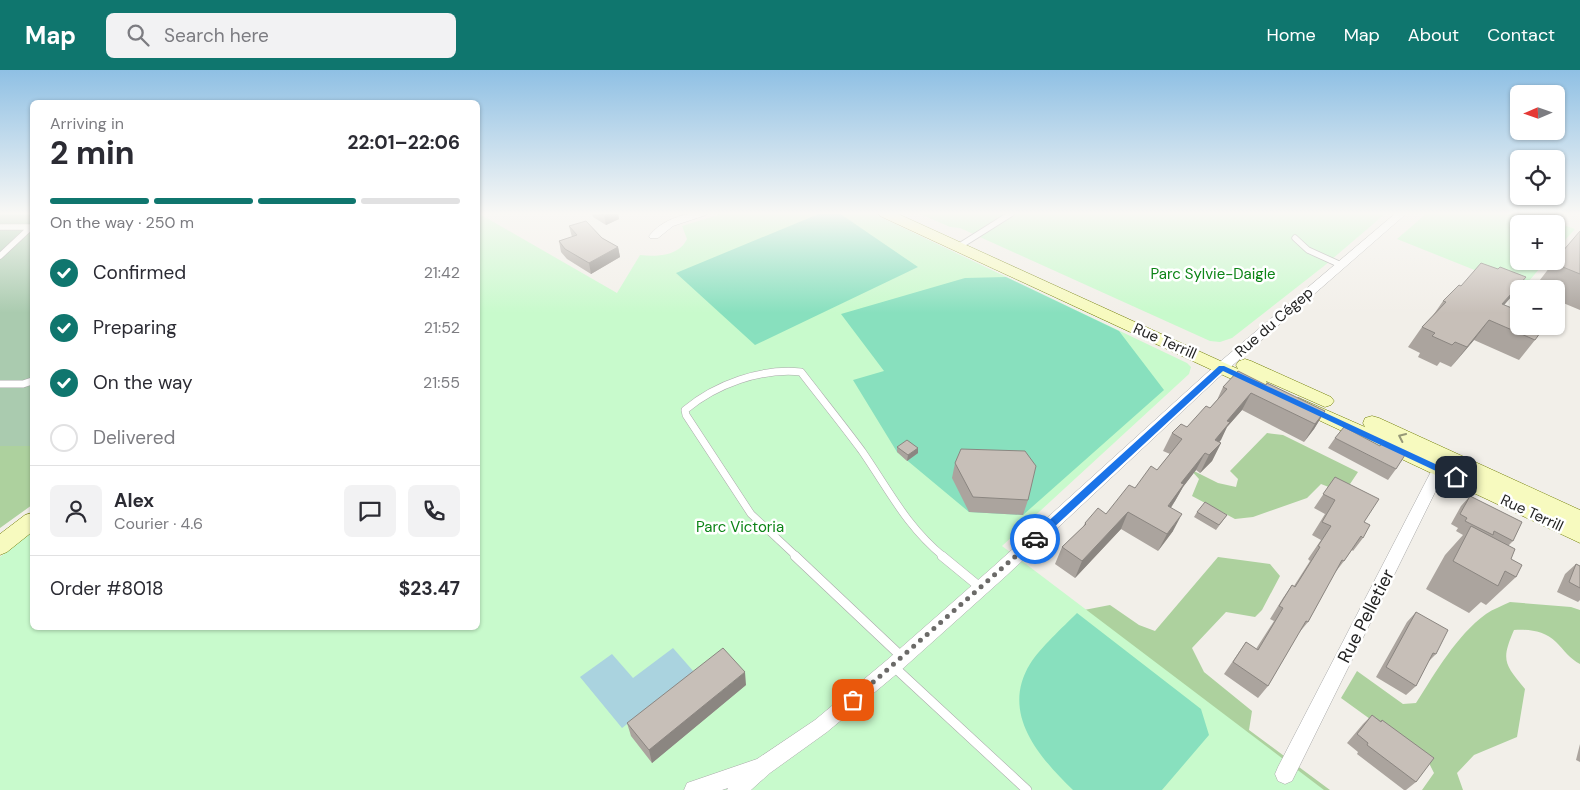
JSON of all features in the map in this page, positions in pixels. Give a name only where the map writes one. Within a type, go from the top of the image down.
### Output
[{"type":"street","name":"Rue Terrill","points":[[969,247],[1443,463],[1580,519]]},
{"type":"street","name":"Rue du Cégep","points":[[737,790],[763,766],[821,726],[898,662],[1227,363],[1362,247]]},
{"type":"street","name":"Rue Terrill","points":[[1443,463],[1580,535]]},
{"type":"street","name":"Rue Pelletier","points":[[1285,774],[1443,463]]},
{"type":"street","points":[[0,546],[30,523]]},
{"type":"street","name":"Rue du Cégep","points":[[694,790],[763,766]]},
{"type":"lane","points":[[0,256],[10,247]]},
{"type":"lane","points":[[1304,247],[1341,265]]},
{"type":"lane","points":[[981,588],[924,541],[892,501],[862,452],[801,372],[786,370],[747,378],[717,390],[685,410],[686,415],[746,510],[1027,790]]},
{"type":"lane","points":[[0,384],[23,384],[30,382]]},
{"type":"green space","points":[[0,247],[30,247],[30,446],[0,446]]},
{"type":"green space","name":"Parc Victoria","points":[[480,247],[536,247],[617,293],[640,255],[667,254],[681,247],[943,247],[1187,363],[1191,367],[1189,374],[1002,546],[1324,790],[0,790],[0,557],[30,533],[30,630],[480,630]]},
{"type":"green space","points":[[740,247],[888,247],[918,267],[755,345],[676,273]]},
{"type":"green space","name":"Parc Sylvie-Daigle","points":[[1001,247],[1347,247],[1232,338],[1220,342],[1210,341]]},
{"type":"green space","points":[[1416,247],[1510,247],[1510,270],[1538,270],[1530,280],[1510,280],[1510,284]]},
{"type":"green space","points":[[1006,277],[1119,331],[1164,390],[1023,515],[969,512],[897,452],[853,380],[884,371],[841,314],[965,278]]},
{"type":"green space","points":[[0,433],[30,433],[30,506],[0,528]]},
{"type":"green space","points":[[1267,433],[1283,435],[1358,472],[1344,493],[1321,484],[1307,498],[1253,517],[1235,519],[1192,496],[1199,479],[1190,469],[1218,483],[1236,487],[1238,479],[1230,471]]},
{"type":"green space","points":[[1218,557],[1270,564],[1280,576],[1262,610],[1255,617],[1226,612],[1192,648],[1204,672],[1252,711],[1249,730],[1330,790],[1166,790],[1084,610],[1110,605],[1139,625],[1155,631]]},
{"type":"green space","points":[[1510,602],[1571,607],[1580,610],[1580,664],[1547,635],[1531,630],[1514,630],[1507,648],[1507,661],[1509,667],[1525,689],[1517,737],[1474,755],[1457,773],[1463,790],[1422,790],[1434,773],[1428,761],[1341,698],[1357,671],[1403,704],[1416,703],[1447,655],[1465,633],[1486,614]]},
{"type":"green space","points":[[1077,613],[1201,709],[1209,735],[1162,790],[1073,790],[1048,763],[1028,733],[1021,717],[1019,700],[1022,682],[1034,658]]},
{"type":"water","points":[[673,648],[694,672],[622,728],[580,677],[612,654],[633,678]]},
{"type":"building","points":[[563,247],[618,247],[589,263]]},
{"type":"building","points":[[1567,247],[1580,247],[1580,274],[1565,268]]},
{"type":"building","points":[[1481,263],[1498,269],[1500,267],[1526,277],[1523,280],[1510,280],[1510,295],[1502,304],[1510,307],[1510,329],[1489,320],[1467,347],[1455,342],[1452,345],[1432,336],[1435,333],[1422,327],[1446,302],[1443,301],[1459,285],[1461,286]]},
{"type":"building","points":[[1524,335],[1539,335],[1535,340]]},
{"type":"building","points":[[1238,371],[1325,411],[1315,424],[1251,393],[1227,421],[1230,422],[1215,440],[1221,443],[1209,455],[1205,453],[1181,483],[1184,484],[1168,506],[1182,514],[1167,534],[1128,512],[1082,561],[1062,547],[1086,524],[1098,508],[1106,514],[1129,485],[1135,488],[1151,466],[1157,470],[1182,439],[1172,433],[1181,424],[1187,427],[1206,406],[1210,408],[1227,389],[1223,387]]},
{"type":"building","points":[[1344,427],[1380,446],[1382,443],[1405,455],[1396,469],[1335,438]]},
{"type":"building","points":[[907,440],[918,448],[908,455],[897,447]]},
{"type":"building","points":[[961,449],[1025,451],[1036,466],[1028,500],[973,497],[955,463]]},
{"type":"building","points":[[1335,477],[1379,499],[1364,522],[1370,525],[1363,538],[1361,536],[1344,561],[1342,560],[1308,622],[1306,621],[1268,686],[1233,662],[1246,642],[1258,650],[1283,608],[1279,606],[1292,585],[1295,587],[1320,547],[1318,546],[1331,526],[1322,522],[1335,500],[1323,494]]},
{"type":"building","points":[[1470,496],[1522,522],[1513,541],[1494,531],[1493,535],[1465,521],[1467,518],[1460,514]]},
{"type":"building","points":[[1205,502],[1227,515],[1219,525],[1197,512]]},
{"type":"building","points":[[1471,526],[1515,549],[1511,559],[1522,565],[1516,577],[1505,571],[1498,586],[1453,561]]},
{"type":"building","points":[[1576,564],[1580,566],[1580,588],[1569,582]]},
{"type":"building","points":[[1416,612],[1448,630],[1436,654],[1433,653],[1416,686],[1386,667]]},
{"type":"building","points":[[723,648],[745,672],[649,750],[627,723]]},
{"type":"building","points":[[1372,715],[1381,722],[1382,720],[1434,758],[1416,782],[1367,745],[1368,743],[1357,734]]},
{"type":"way so far","points":[[853,700],[1035,539]]},
{"type":"route","points":[[1035,539],[1222,367],[1456,477]]}]
